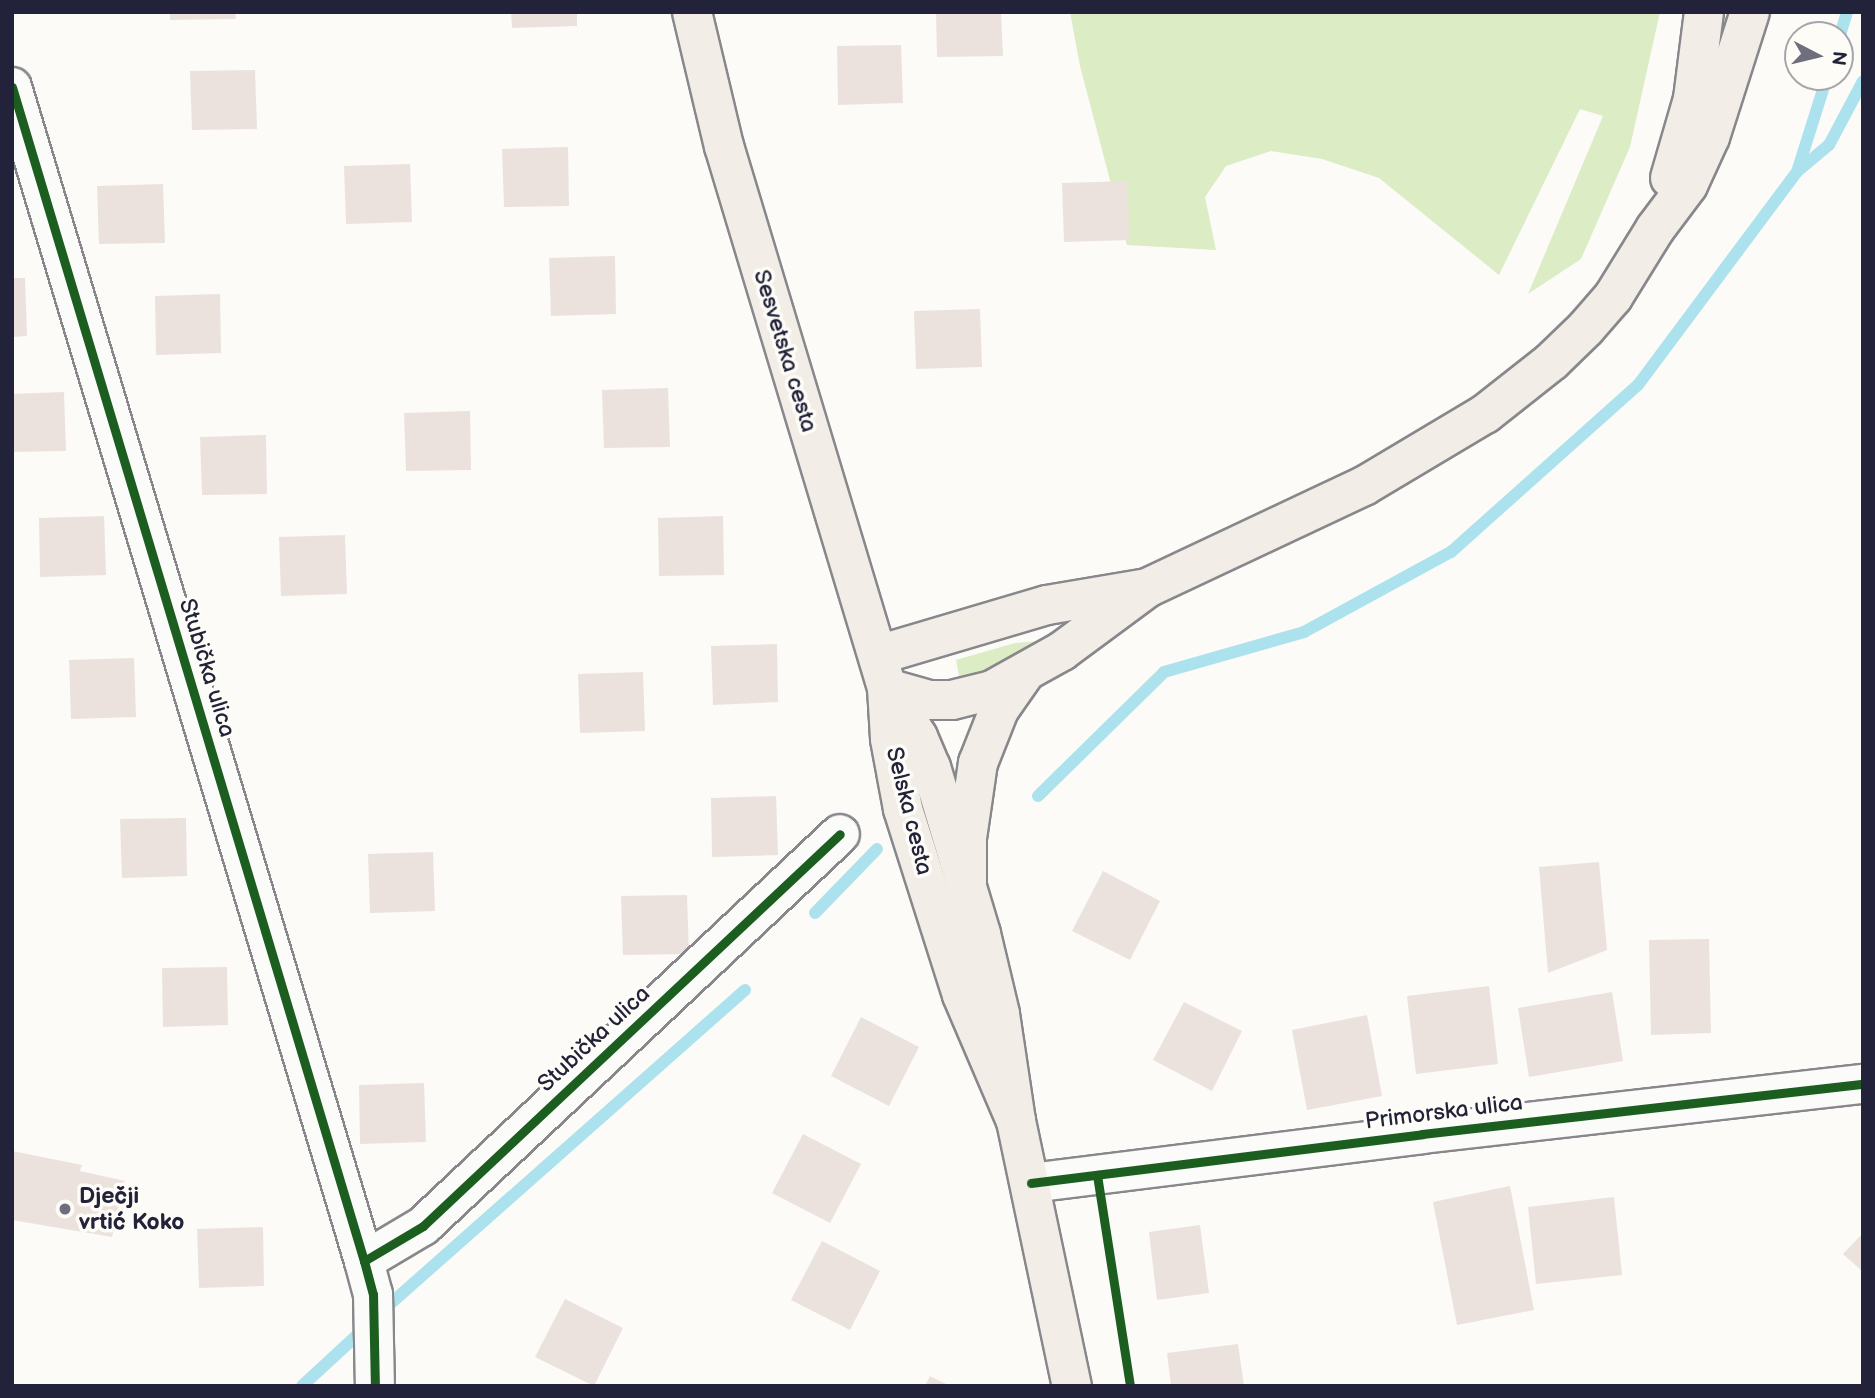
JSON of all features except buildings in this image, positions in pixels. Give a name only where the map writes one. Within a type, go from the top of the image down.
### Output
[{"type":"main road","name":"Sesvetska cesta","points":[[692,12],[724,146],[882,671]]},
{"type":"main road","points":[[1655,229],[1693,99],[1704,12]]},
{"type":"main road","points":[[882,671],[929,700],[952,700],[992,690],[1062,651],[1147,589],[1364,486],[1485,414],[1552,360],[1586,328],[1613,297],[1655,229],[1688,185],[1710,137],[1751,12]]},
{"type":"main road","points":[[882,671],[1047,605],[1147,589]]},
{"type":"main road","name":"Selska cesta","points":[[882,671],[918,737],[930,767],[967,887],[1000,1014],[1016,1121],[1072,1386]]},
{"type":"main road","name":"Selska cesta","points":[[882,671],[890,739],[903,809],[970,1015],[1016,1121]]},
{"type":"main road","points":[[967,887],[968,827],[978,763],[999,710],[1024,674]]},
{"type":"street","name":"Stubička ulica","points":[[12,87],[368,1277],[840,834]]},
{"type":"street","name":"Primorska ulica","points":[[1031,1184],[1422,1134],[1863,1084]]},
{"type":"street","points":[[368,1277],[375,1372]]},
{"type":"green space","points":[[1070,12],[1660,12],[1630,147],[1581,259],[1528,294],[1603,116],[1580,109],[1499,275],[1379,178],[1322,159],[1271,151],[1226,166],[1205,197],[1216,250],[1127,245],[1080,66]]},
{"type":"green space","points":[[1039,641],[991,670],[960,681],[956,660],[1015,643]]},
{"type":"waterway","points":[[1844,21],[1847,12]]},
{"type":"waterway","points":[[1799,170],[1829,145],[1863,81]]},
{"type":"waterway","points":[[1038,796],[1164,672],[1304,632],[1451,552],[1638,385],[1797,172],[1823,91]]},
{"type":"waterway","points":[[815,913],[877,849]]},
{"type":"waterway","points":[[381,1312],[745,990]]},
{"type":"waterway","points":[[302,1386],[366,1327]]},
{"type":"cycle path","points":[[12,87],[364,1261],[373,1294],[375,1386]]},
{"type":"cycle path","points":[[364,1261],[423,1226],[840,834]]},
{"type":"cycle path","points":[[1031,1183],[1422,1134],[1863,1084]]},
{"type":"cycle path","points":[[1097,1175],[1130,1386]]},
{"type":"place","name":"Dječji vrtić Koko","points":[[65,1209]]}]
